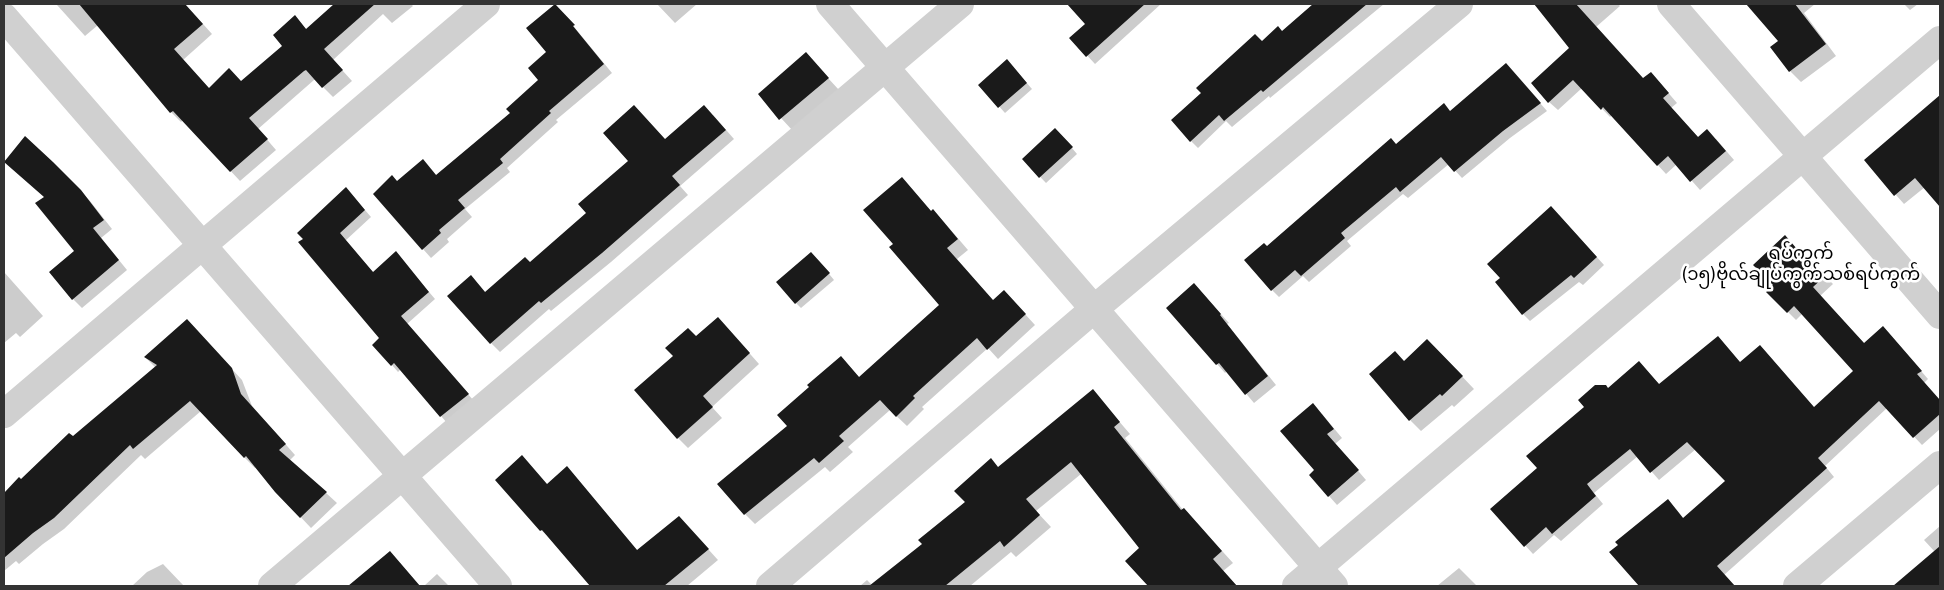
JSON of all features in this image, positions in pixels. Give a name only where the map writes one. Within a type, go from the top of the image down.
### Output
[{"type":"street","points":[[4,414],[486,4]]},
{"type":"street","points":[[830,4],[1326,577]]},
{"type":"street","points":[[272,586],[960,4]]},
{"type":"street","points":[[770,586],[1094,309],[1460,4]]},
{"type":"street","points":[[1671,4],[1940,315]]},
{"type":"street","points":[[4,17],[498,586]]},
{"type":"street","points":[[1296,586],[1326,577],[1803,156],[1940,40]]},
{"type":"street","points":[[1797,586],[1940,465]]},
{"type":"building","points":[[79,4],[185,4],[203,24],[174,49],[209,88],[229,68],[241,81],[282,46],[273,35],[295,15],[306,29],[334,4],[375,4],[324,49],[343,70],[322,88],[306,70],[304,71],[249,118],[268,139],[230,172],[173,111],[170,113]]},
{"type":"building","points":[[555,4],[575,25],[573,26],[604,64],[549,111],[551,113],[500,159],[503,163],[458,200],[465,208],[439,230],[441,233],[422,250],[373,194],[392,175],[397,181],[423,159],[436,175],[510,113],[506,109],[538,80],[528,68],[546,52],[526,28]]},
{"type":"building","points":[[1067,4],[1145,4],[1086,57],[1069,38],[1085,24]]},
{"type":"building","points":[[1313,4],[1367,4],[1263,92],[1261,90],[1224,121],[1219,115],[1190,142],[1171,120],[1201,93],[1196,88],[1255,34],[1262,41],[1278,26],[1282,31]]},
{"type":"building","points":[[1534,4],[1576,4],[1643,78],[1651,72],[1669,93],[1663,98],[1698,137],[1707,129],[1726,151],[1690,182],[1668,156],[1657,166],[1603,107],[1601,110],[1573,80],[1548,103],[1531,83],[1569,48]]},
{"type":"building","points":[[1746,4],[1795,4],[1826,44],[1789,72],[1770,47],[1778,41]]},
{"type":"building","points":[[806,52],[829,78],[779,120],[758,94]]},
{"type":"building","points":[[1007,59],[1027,83],[998,108],[978,85]]},
{"type":"building","points":[[1506,63],[1541,103],[1503,131],[1454,172],[1441,157],[1400,192],[1396,187],[1341,233],[1345,238],[1301,276],[1295,270],[1271,291],[1244,260],[1264,243],[1267,246],[1391,138],[1396,144],[1444,103],[1450,111]]},
{"type":"building","points":[[1940,95],[1940,207],[1915,178],[1894,196],[1864,160]]},
{"type":"building","points":[[634,105],[665,139],[704,105],[726,130],[672,176],[680,185],[602,253],[541,303],[539,301],[490,344],[447,296],[471,275],[485,292],[525,257],[530,262],[586,213],[578,204],[628,161],[603,133]]},
{"type":"building","points":[[1055,128],[1073,147],[1039,178],[1022,159]]},
{"type":"building","points":[[25,136],[81,190],[104,220],[93,228],[119,260],[72,300],[49,272],[74,251],[35,203],[44,197],[4,162]]},
{"type":"building","points":[[902,177],[931,211],[933,209],[958,239],[947,248],[993,300],[1004,290],[1026,314],[987,350],[977,338],[913,396],[915,398],[896,417],[880,400],[839,436],[844,441],[819,463],[814,458],[744,515],[717,484],[787,426],[777,415],[809,387],[807,385],[841,356],[859,377],[939,305],[889,247],[893,244],[863,210]]},
{"type":"building","points":[[346,187],[365,210],[340,233],[373,272],[396,251],[429,292],[401,316],[469,394],[440,417],[394,363],[391,366],[372,345],[379,338],[298,242],[303,239],[297,233]]},
{"type":"building","points":[[1551,206],[1597,257],[1574,278],[1571,275],[1522,315],[1495,282],[1500,278],[1487,264]]},
{"type":"building","points":[[1785,235],[1803,256],[1805,254],[1826,275],[1813,287],[1864,343],[1883,326],[1922,371],[1917,374],[1940,400],[1940,414],[1913,438],[1879,401],[1818,458],[1827,468],[1717,566],[1735,586],[1639,586],[1609,552],[1618,545],[1615,542],[1668,499],[1683,518],[1725,481],[1687,442],[1650,473],[1630,449],[1587,484],[1596,496],[1552,534],[1546,527],[1524,547],[1490,509],[1537,468],[1526,456],[1584,407],[1578,400],[1595,385],[1606,385],[1608,388],[1639,361],[1659,384],[1718,336],[1740,362],[1760,345],[1814,407],[1853,371],[1794,306],[1787,313],[1766,292],[1773,285],[1753,265]]},
{"type":"building","points":[[811,252],[830,273],[795,304],[776,282]]},
{"type":"building","points":[[1194,283],[1221,314],[1268,376],[1245,395],[1219,363],[1216,365],[1166,308]]},
{"type":"building","points":[[718,317],[750,353],[703,396],[713,407],[677,439],[634,390],[673,356],[665,348],[688,328],[696,336]]},
{"type":"building","points":[[187,319],[232,368],[241,394],[286,444],[279,450],[327,492],[300,518],[275,492],[246,456],[244,458],[190,401],[133,449],[130,445],[54,518],[4,558],[4,493],[19,477],[21,479],[69,433],[73,436],[157,365],[144,357]]},
{"type":"building","points":[[1427,339],[1463,376],[1442,396],[1440,394],[1409,421],[1369,374],[1395,351],[1404,361]]},
{"type":"building","points":[[1093,389],[1120,422],[1114,427],[1181,510],[1184,508],[1222,551],[1213,559],[1237,586],[1148,586],[1125,561],[1139,548],[1071,462],[1026,499],[1040,515],[1004,547],[1000,541],[945,586],[869,586],[922,544],[918,540],[965,502],[954,491],[991,458],[998,467]]},
{"type":"building","points":[[1313,403],[1334,429],[1327,434],[1359,470],[1328,497],[1309,475],[1314,470],[1280,431]]},
{"type":"building","points":[[522,455],[547,484],[567,466],[637,550],[679,516],[709,549],[664,586],[590,586],[542,530],[540,531],[495,480]]},
{"type":"building","points":[[1940,546],[1940,586],[1893,586]]},
{"type":"building","points":[[390,551],[420,586],[348,586]]},
{"type":"district","name":"ရပ်ကွက် (၁၅)ဗိုလ်ချုပ်ကွက်သစ်ရပ်ကွက်","points":[[1801,263]]}]
